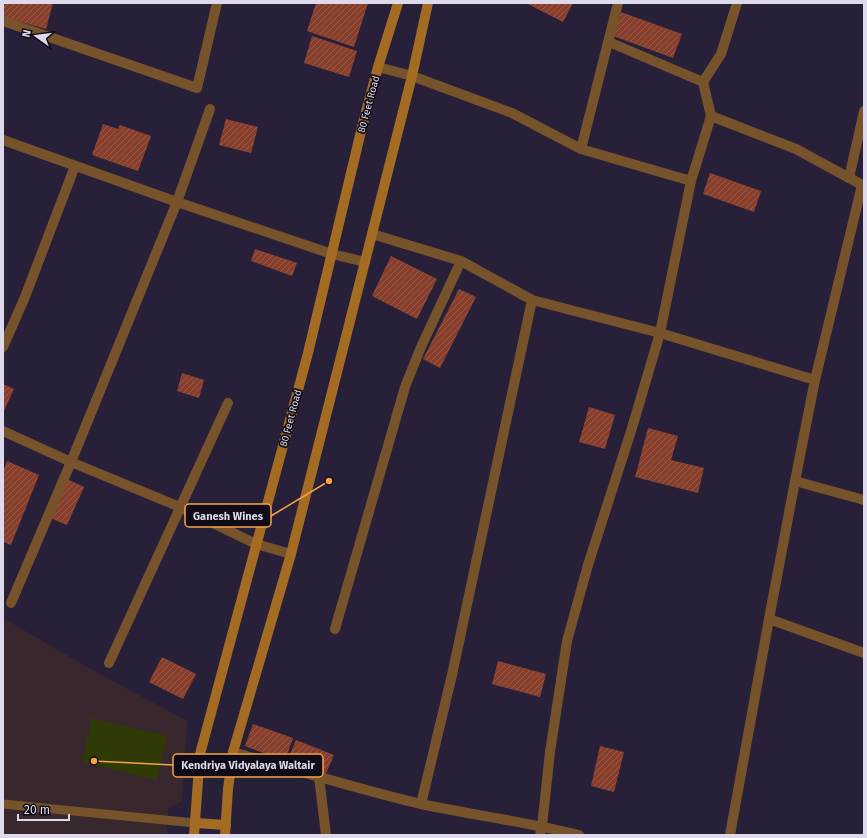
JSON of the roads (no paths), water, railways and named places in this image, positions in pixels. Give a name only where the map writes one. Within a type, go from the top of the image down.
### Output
[{"type":"street","points":[[3,20],[196,88],[217,3]]},
{"type":"street","name":"80 Feet Road","points":[[194,835],[200,754],[308,353],[378,67],[398,3]]},
{"type":"street","points":[[195,823],[225,830],[233,752],[291,554],[300,512],[412,76],[428,3]]},
{"type":"street","points":[[581,149],[618,3]]},
{"type":"street","points":[[541,830],[550,752],[567,641],[588,565],[632,428],[660,334],[691,181],[712,116],[704,82],[721,54],[737,3]]},
{"type":"street","points":[[609,42],[704,82]]},
{"type":"street","points":[[378,67],[412,76],[512,113],[581,149],[691,181]]},
{"type":"street","points":[[11,603],[71,462],[177,202],[210,109]]},
{"type":"street","points":[[849,178],[864,111]]},
{"type":"street","points":[[712,116],[796,149],[863,185],[815,380],[769,619],[730,835]]},
{"type":"street","points":[[3,140],[177,202],[332,254],[365,262]]},
{"type":"street","points":[[3,347],[25,297],[75,166]]},
{"type":"street","points":[[372,234],[460,261],[532,300],[660,334],[815,380]]},
{"type":"street","points":[[335,628],[404,388],[420,347],[460,261]]},
{"type":"street","points":[[421,804],[452,676],[532,300]]},
{"type":"street","points":[[109,663],[228,403]]},
{"type":"street","points":[[3,430],[71,462],[180,507],[256,544],[291,554]]},
{"type":"street","points":[[796,481],[864,500]]},
{"type":"street","points":[[769,619],[864,653]]},
{"type":"street","points":[[233,752],[421,804],[541,830],[579,835]]},
{"type":"street","points":[[319,777],[326,835]]},
{"type":"lane","points":[[3,804],[195,823]]},
{"type":"place","name":"Ganesh Wines","points":[[329,481]]},
{"type":"place","name":"Kendriya Vidyalaya Waltair","points":[[94,761]]}]
